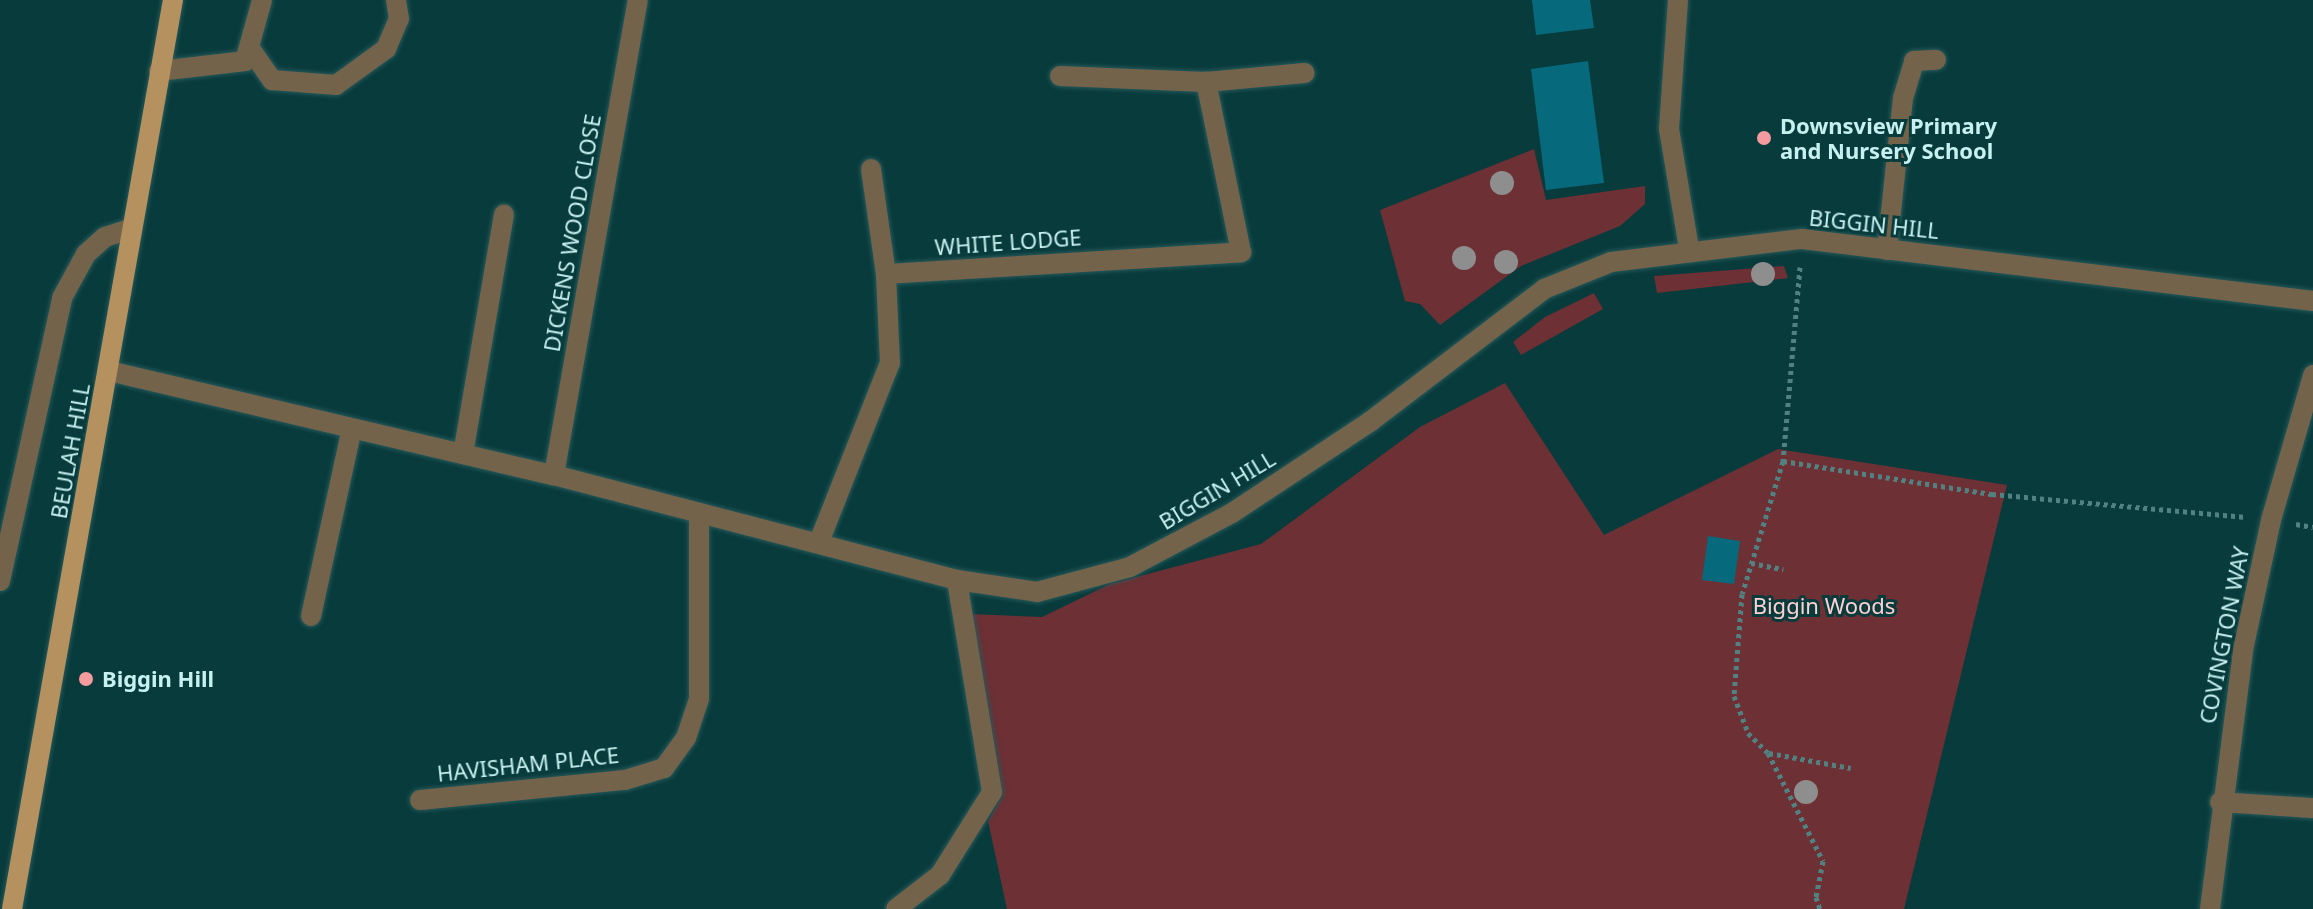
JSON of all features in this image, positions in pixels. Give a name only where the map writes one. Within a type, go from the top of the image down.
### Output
[{"type":"main road","name":"BEULAH HILL","points":[[12,909],[109,371],[130,229],[173,0]]},
{"type":"street","points":[[159,71],[228,67],[245,61],[251,50],[262,0]]},
{"type":"street","points":[[251,50],[272,80],[336,85],[386,49],[399,19],[396,0]]},
{"type":"street","name":"DICKENS WOOD CLOSE","points":[[554,475],[638,0]]},
{"type":"street","points":[[1678,0],[1669,129],[1689,249]]},
{"type":"street","points":[[1887,250],[1903,98],[1914,61],[1936,60]]},
{"type":"street","points":[[1060,76],[1206,82],[1305,73]]},
{"type":"street","name":"WHITE LODGE","points":[[886,274],[1241,252],[1206,82]]},
{"type":"street","points":[[819,542],[890,363],[886,274],[871,169]]},
{"type":"street","points":[[463,454],[504,214]]},
{"type":"street","points":[[0,581],[62,298],[86,254],[105,237],[130,229]]},
{"type":"street","name":"BIGGIN HILL","points":[[109,371],[554,475],[957,580],[1037,592],[1130,567],[1232,513],[1371,421],[1544,289],[1590,268],[1689,249],[1802,239],[2313,301]]},
{"type":"street","name":"COVINGTON WAY","points":[[2210,909],[2220,802],[2271,520],[2313,375]]},
{"type":"street","points":[[311,616],[352,428]]},
{"type":"street","name":"HAVISHAM PLACE","points":[[420,800],[625,780],[664,768],[686,738],[699,699],[699,513]]},
{"type":"street","points":[[896,909],[940,875],[992,792],[957,580]]},
{"type":"street","points":[[2220,802],[2313,808]]},
{"type":"path","points":[[1802,239],[1783,461],[1742,594],[1734,696],[1748,733],[1768,753],[1823,861],[1816,897],[1820,909]]},
{"type":"path","points":[[1783,461],[1992,494],[2271,520]]},
{"type":"path","points":[[1751,563],[1783,569]]},
{"type":"path","points":[[1768,753],[1851,768]]},
{"type":"green space","points":[[1534,149],[1546,200],[1645,186],[1645,204],[1620,226],[1521,266],[1440,325],[1420,304],[1405,301],[1380,210]]},
{"type":"green space","points":[[1784,266],[1788,278],[1657,293],[1654,276]]},
{"type":"green space","points":[[1594,293],[1603,309],[1521,355],[1513,342],[1545,317]]},
{"type":"green space","name":"Biggin Woods","points":[[1505,383],[1604,535],[1778,449],[2007,485],[1904,909],[1007,909],[988,821],[1002,796],[971,614],[1042,617],[1110,584],[1261,544],[1420,427]]},
{"type":"building","points":[[1532,0],[1590,0],[1594,28],[1536,35]]},
{"type":"building","points":[[1588,61],[1604,183],[1546,190],[1531,69]]},
{"type":"building","points":[[1708,536],[1740,541],[1734,584],[1702,580]]},
{"type":"place","name":"Downsview Primary and Nursery School","points":[[1764,138]]},
{"type":"place","name":"Biggin Hill","points":[[86,679]]}]
